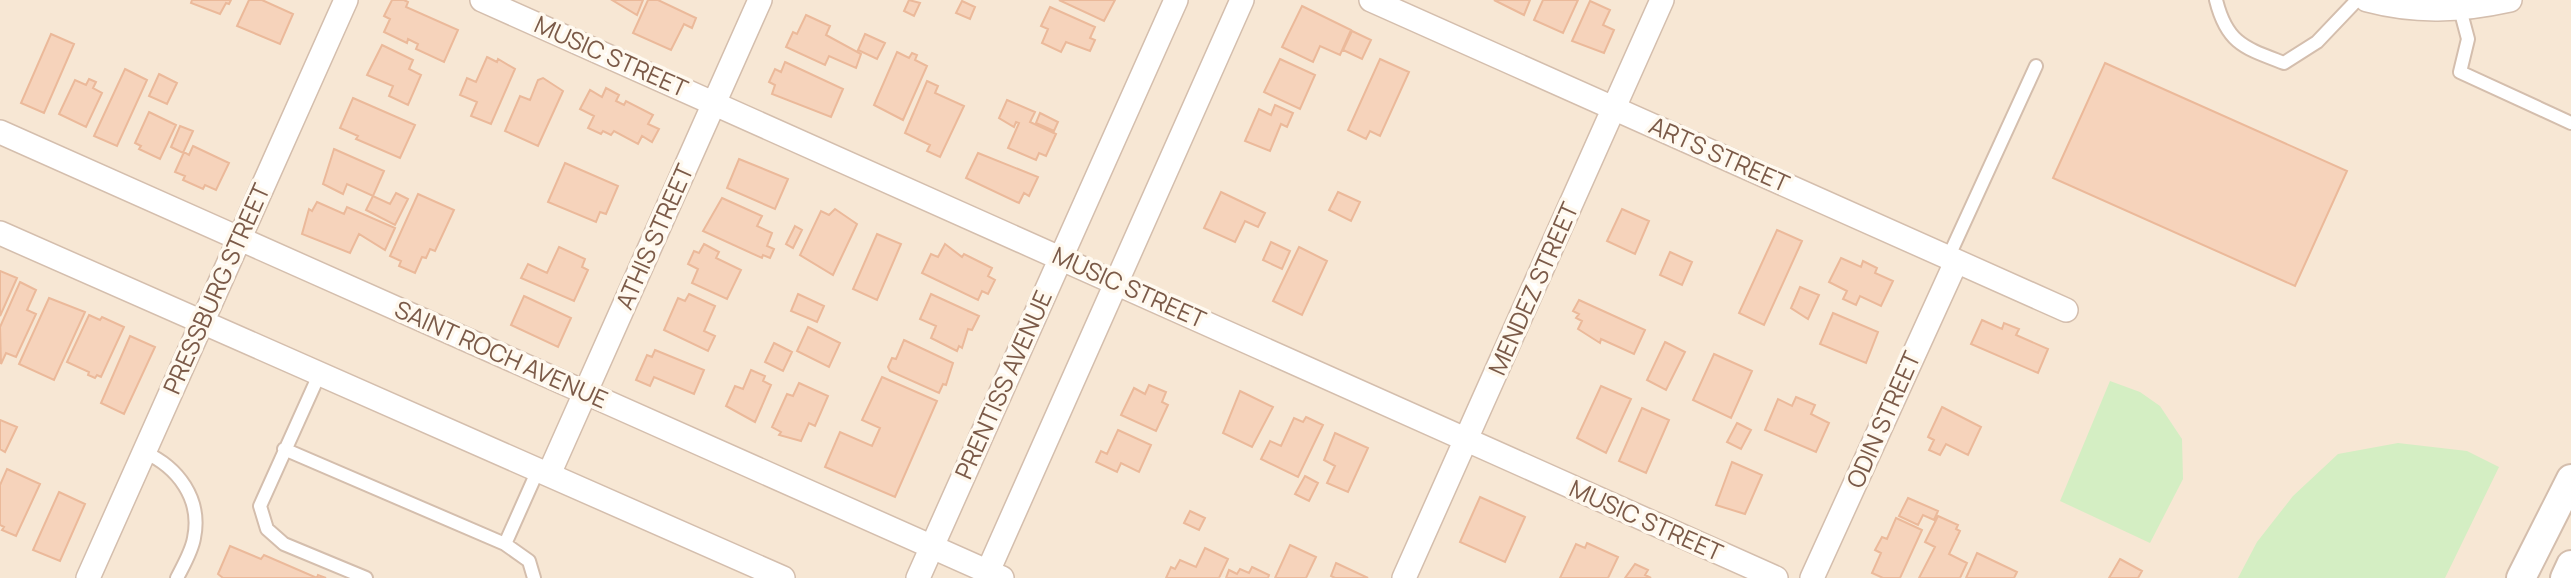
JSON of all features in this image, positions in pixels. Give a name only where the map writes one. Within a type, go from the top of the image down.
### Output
[{"type":"street","name":"PRESSBURG STREET","points":[[88,578],[346,0]]},
{"type":"street","name":"MUSIC STREET","points":[[482,0],[1116,282],[1466,442],[1776,578]]},
{"type":"street","name":"ATHIS STREET","points":[[543,472],[585,393],[760,0]]},
{"type":"street","name":"PRENTISS AVENUE","points":[[918,578],[1176,0]]},
{"type":"street","points":[[991,576],[1116,282],[1242,0]]},
{"type":"street","name":"ARTS STREET","points":[[1371,0],[2066,310]]},
{"type":"street","name":"MENDEZ STREET","points":[[1404,578],[1662,0]]},
{"type":"street","points":[[2367,0],[2417,10],[2460,9],[2510,0]]},
{"type":"street","name":"SAINT ROCH AVENUE","points":[[0,132],[932,547],[991,576]]},
{"type":"street","points":[[0,233],[201,325],[783,578]]},
{"type":"street","name":"ODIN STREET","points":[[1812,578],[1952,260]]},
{"type":"street","points":[[2521,578],[2571,480]]},
{"type":"street","points":[[2565,578],[2571,565]]},
{"type":"lane","points":[[2216,0],[2221,19],[2240,46],[2284,63],[2326,34],[2357,0]]},
{"type":"lane","points":[[2460,9],[2468,38],[2460,72],[2571,123]]},
{"type":"lane","points":[[1952,260],[2036,66]]},
{"type":"lane","points":[[319,375],[260,506],[268,529],[284,544],[366,578]]},
{"type":"lane","points":[[284,449],[506,544],[529,561],[534,578]]},
{"type":"lane","points":[[144,452],[163,460],[185,484],[195,507],[194,539],[177,578]]},
{"type":"lane","points":[[506,544],[543,472]]},
{"type":"shaded area","points":[[0,0],[2571,0],[2571,578],[0,578]]},
{"type":"green space","points":[[2110,381],[2140,392],[2160,406],[2182,439],[2183,479],[2150,543],[2060,501]]},
{"type":"green space","points":[[2398,443],[2467,451],[2499,467],[2445,578],[2238,578],[2257,542],[2293,496],[2338,454]]},
{"type":"building","points":[[192,0],[231,0],[220,14],[191,3]]},
{"type":"building","points":[[249,0],[262,0],[293,14],[280,44],[237,26]]},
{"type":"building","points":[[392,0],[404,0],[408,2],[406,7],[458,30],[444,62],[416,49],[418,44],[408,39],[407,43],[384,32],[390,19],[384,16]]},
{"type":"building","points":[[612,0],[643,0],[637,15]]},
{"type":"building","points":[[648,0],[658,0],[696,18],[692,28],[684,24],[671,50],[633,33]]},
{"type":"building","points":[[909,0],[920,3],[914,16],[904,11]]},
{"type":"building","points":[[1059,0],[1115,0],[1104,21]]},
{"type":"building","points":[[1494,0],[1530,0],[1524,15]]},
{"type":"building","points":[[1543,0],[1578,0],[1563,33],[1534,20]]},
{"type":"building","points":[[962,1],[975,7],[970,19],[956,13]]},
{"type":"building","points":[[1590,1],[1610,10],[1603,25],[1614,30],[1604,53],[1572,41]]},
{"type":"building","points":[[1302,6],[1351,30],[1340,55],[1320,46],[1313,62],[1282,47]]},
{"type":"building","points":[[1050,7],[1095,27],[1090,38],[1095,40],[1090,51],[1066,42],[1061,52],[1042,43],[1048,29],[1041,26]]},
{"type":"building","points":[[806,15],[830,26],[826,35],[861,54],[856,68],[829,56],[825,65],[786,47],[793,32],[797,34]]},
{"type":"building","points":[[1352,31],[1371,40],[1362,59],[1343,50]]},
{"type":"building","points":[[51,34],[74,44],[44,113],[21,103]]},
{"type":"building","points":[[865,34],[885,43],[877,59],[858,50]]},
{"type":"building","points":[[382,45],[413,60],[409,69],[421,75],[408,105],[389,96],[393,86],[367,75]]},
{"type":"building","points":[[897,52],[909,58],[912,53],[917,55],[915,60],[927,66],[903,120],[874,105]]},
{"type":"building","points":[[487,57],[497,62],[498,59],[515,69],[491,124],[471,116],[477,102],[460,95],[467,78],[476,82]]},
{"type":"building","points":[[1280,59],[1315,75],[1300,109],[1264,92]]},
{"type":"building","points":[[1380,59],[1409,72],[1380,136],[1370,131],[1366,139],[1348,130]]},
{"type":"building","points":[[785,62],[843,89],[831,117],[772,94],[775,85],[769,82],[775,69],[781,72]]},
{"type":"building","points":[[2105,63],[2347,171],[2295,286],[2053,178]]},
{"type":"building","points":[[125,69],[147,80],[117,146],[94,136]]},
{"type":"building","points":[[159,74],[177,83],[167,104],[149,96]]},
{"type":"building","points":[[543,78],[563,91],[538,146],[505,131],[520,96],[530,100],[538,80]]},
{"type":"building","points":[[89,79],[96,82],[93,88],[102,93],[86,127],[59,114],[75,80],[86,85]]},
{"type":"building","points":[[927,81],[938,86],[935,93],[964,106],[940,157],[927,151],[930,145],[905,133]]},
{"type":"building","points":[[606,88],[619,95],[616,101],[624,105],[626,101],[653,115],[648,124],[659,129],[652,142],[642,136],[638,144],[614,131],[611,135],[603,131],[601,134],[588,128],[594,116],[580,109],[590,90],[602,97]]},
{"type":"building","points":[[353,98],[415,125],[400,158],[356,139],[358,136],[340,128]]},
{"type":"building","points":[[1007,100],[1035,112],[1030,122],[1056,134],[1046,156],[1039,153],[1036,160],[1008,148],[1019,123],[1016,122],[1014,127],[999,118]]},
{"type":"building","points":[[1275,105],[1293,113],[1287,127],[1281,124],[1270,151],[1245,141],[1259,109],[1271,115]]},
{"type":"building","points":[[149,112],[176,125],[160,159],[139,149],[141,146],[135,143]]},
{"type":"building","points":[[1040,113],[1058,122],[1054,131],[1036,123]]},
{"type":"building","points":[[180,126],[193,131],[183,153],[171,147]]},
{"type":"building","points":[[193,146],[229,163],[216,190],[205,185],[203,189],[183,180],[185,176],[175,172],[184,152],[189,155]]},
{"type":"building","points":[[334,149],[384,171],[373,196],[347,184],[343,194],[323,184]]},
{"type":"building","points":[[978,153],[1038,177],[1029,196],[1024,193],[1019,203],[966,178]]},
{"type":"building","points":[[739,159],[788,179],[775,209],[727,188]]},
{"type":"building","points":[[565,163],[618,186],[606,214],[600,212],[596,222],[548,202]]},
{"type":"building","points":[[1221,192],[1265,213],[1258,227],[1245,221],[1235,242],[1204,228]]},
{"type":"building","points":[[1338,192],[1360,202],[1351,221],[1329,210]]},
{"type":"building","points":[[396,193],[408,199],[395,225],[366,210],[373,196],[390,204]]},
{"type":"building","points":[[418,194],[454,210],[435,251],[430,249],[426,258],[422,257],[415,273],[399,266],[401,261],[390,256]]},
{"type":"building","points":[[722,198],[762,216],[757,226],[772,233],[767,246],[774,249],[770,258],[763,255],[762,258],[703,231]]},
{"type":"building","points":[[317,202],[344,214],[347,207],[395,228],[385,250],[359,234],[350,253],[302,234],[309,209],[312,211]]},
{"type":"building","points":[[835,209],[857,224],[833,275],[800,255],[821,211],[829,215]]},
{"type":"building","points":[[1622,209],[1649,221],[1635,254],[1607,241]]},
{"type":"building","points":[[795,226],[802,230],[793,248],[786,244]]},
{"type":"building","points":[[1777,230],[1802,241],[1764,325],[1739,313]]},
{"type":"building","points":[[877,234],[901,244],[877,300],[853,289]]},
{"type":"building","points":[[1271,242],[1290,251],[1282,269],[1263,260]]},
{"type":"building","points":[[704,244],[719,252],[716,258],[741,270],[727,299],[692,283],[698,269],[688,264],[694,251],[699,253]]},
{"type":"building","points":[[945,244],[962,257],[964,254],[992,268],[988,276],[995,280],[988,294],[982,291],[978,300],[922,273],[931,254],[938,257]]},
{"type":"building","points":[[559,247],[585,259],[582,267],[588,270],[574,301],[521,278],[528,264],[547,273]]},
{"type":"building","points":[[1299,247],[1327,261],[1302,315],[1273,301]]},
{"type":"building","points":[[1670,252],[1692,262],[1682,285],[1660,275]]},
{"type":"building","points":[[1841,258],[1861,267],[1863,261],[1877,268],[1875,273],[1893,281],[1881,306],[1860,296],[1856,305],[1843,299],[1847,291],[1829,282]]},
{"type":"building","points":[[0,271],[17,278],[0,316]]},
{"type":"building","points":[[20,282],[36,290],[27,310],[36,314],[16,357],[6,353],[1,364],[0,327]]},
{"type":"building","points":[[1800,287],[1819,295],[1808,319],[1791,308]]},
{"type":"building","points":[[689,294],[715,306],[704,331],[715,336],[708,351],[664,330],[678,298],[685,301]]},
{"type":"building","points":[[798,294],[824,306],[817,322],[791,311]]},
{"type":"building","points":[[931,294],[979,316],[972,330],[968,329],[962,348],[959,346],[957,351],[931,338],[936,326],[920,319]]},
{"type":"building","points":[[524,296],[571,318],[558,347],[511,325]]},
{"type":"building","points":[[49,298],[85,312],[54,380],[19,364]]},
{"type":"building","points":[[1579,300],[1645,330],[1634,354],[1601,339],[1600,343],[1578,329],[1582,321],[1576,318],[1579,314],[1573,311]]},
{"type":"building","points":[[1833,313],[1878,332],[1866,363],[1820,344]]},
{"type":"building","points":[[89,315],[100,320],[102,317],[124,327],[101,377],[97,375],[95,378],[88,375],[89,372],[67,362]]},
{"type":"building","points":[[1982,320],[2002,329],[2004,323],[2019,329],[2016,335],[2048,349],[2038,373],[1971,344]]},
{"type":"building","points":[[808,327],[840,343],[829,367],[797,351]]},
{"type":"building","points":[[130,336],[155,347],[124,414],[101,403]]},
{"type":"building","points":[[904,340],[953,363],[946,385],[943,384],[939,393],[890,371],[888,367],[892,358],[896,359]]},
{"type":"building","points":[[1665,342],[1685,352],[1666,390],[1647,380]]},
{"type":"building","points":[[774,343],[792,352],[783,371],[765,362]]},
{"type":"building","points":[[655,350],[704,370],[694,394],[654,377],[650,386],[636,380],[647,355],[652,357]]},
{"type":"building","points":[[1714,354],[1752,371],[1731,418],[1693,400]]},
{"type":"building","points":[[751,370],[765,376],[763,381],[771,385],[755,422],[726,406],[735,386],[743,389]]},
{"type":"building","points":[[882,377],[937,401],[895,497],[825,467],[840,432],[872,446],[880,428],[862,420]]},
{"type":"building","points":[[799,383],[828,396],[815,426],[809,423],[801,441],[779,435],[781,432],[772,427],[787,394],[793,396]]},
{"type":"building","points":[[1149,385],[1166,392],[1162,402],[1168,405],[1156,431],[1121,415],[1134,388],[1145,394]]},
{"type":"building","points":[[1601,386],[1631,399],[1606,453],[1577,438]]},
{"type":"building","points":[[1240,391],[1273,407],[1252,447],[1223,433]]},
{"type":"building","points":[[1796,397],[1815,405],[1811,414],[1829,423],[1816,452],[1765,430],[1778,399],[1792,406]]},
{"type":"building","points":[[1942,407],[1981,427],[1968,455],[1946,444],[1940,455],[1929,450],[1934,440],[1928,437]]},
{"type":"building","points":[[1642,408],[1669,420],[1646,473],[1619,461]]},
{"type":"building","points":[[1306,417],[1323,425],[1298,477],[1261,459],[1270,441],[1281,446],[1294,418],[1303,422]]},
{"type":"building","points":[[0,420],[17,427],[5,452],[0,449]]},
{"type":"building","points":[[1737,423],[1751,430],[1741,449],[1727,442]]},
{"type":"building","points":[[1118,430],[1151,445],[1139,472],[1121,463],[1117,472],[1096,462],[1101,451],[1107,454]]},
{"type":"building","points":[[1335,433],[1368,448],[1348,492],[1327,483],[1335,466],[1324,460]]},
{"type":"building","points":[[1732,462],[1762,475],[1745,514],[1716,505]]},
{"type":"building","points":[[7,469],[40,484],[16,536],[2,530],[4,527],[0,525],[0,485]]},
{"type":"building","points":[[1305,476],[1318,483],[1309,501],[1295,494]]},
{"type":"building","points":[[59,492],[85,504],[60,561],[33,550]]},
{"type":"building","points":[[1480,497],[1525,517],[1505,562],[1460,542]]},
{"type":"building","points":[[1908,498],[1938,511],[1934,520],[1923,515],[1918,525],[1899,516]]},
{"type":"building","points":[[1190,511],[1205,518],[1199,530],[1184,523]]},
{"type":"building","points":[[1938,516],[1958,525],[1956,529],[1960,531],[1949,554],[1967,563],[1960,578],[1919,578],[1935,547],[1925,542]]},
{"type":"building","points":[[1896,518],[1922,530],[1900,578],[1883,578],[1872,573],[1881,553],[1875,550],[1882,537],[1887,539]]},
{"type":"building","points":[[1587,543],[1618,557],[1608,578],[1560,578],[1576,544],[1585,548]]},
{"type":"building","points":[[1290,545],[1316,557],[1306,578],[1275,578]]},
{"type":"building","points":[[230,546],[261,559],[264,555],[317,578],[223,578],[218,574]]},
{"type":"building","points":[[1205,548],[1228,559],[1219,578],[1166,578],[1171,567],[1175,569],[1180,560],[1196,567]]},
{"type":"building","points":[[1977,553],[2017,572],[2014,578],[1966,578]]},
{"type":"building","points":[[2120,559],[2142,571],[2138,578],[2109,578]]},
{"type":"building","points":[[1336,563],[1368,578],[1335,578],[1331,576]]},
{"type":"building","points":[[1635,564],[1648,570],[1645,575],[1651,578],[1625,578]]},
{"type":"building","points":[[1252,567],[1269,575],[1268,578],[1226,578],[1229,570],[1237,574],[1240,569],[1249,573]]}]
